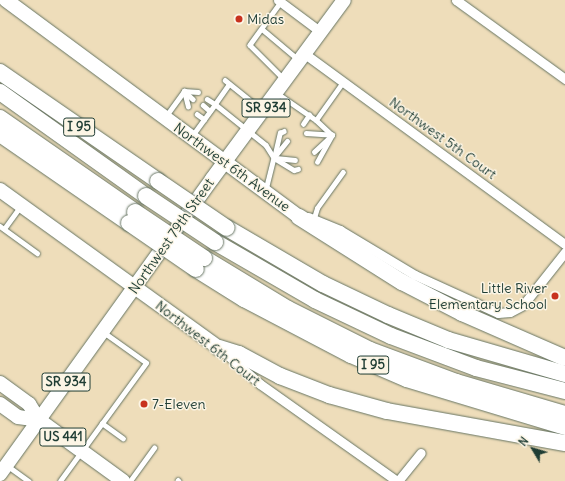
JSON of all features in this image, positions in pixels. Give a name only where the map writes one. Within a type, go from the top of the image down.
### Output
[{"type":"highway","name":"I 95","points":[[0,72],[227,228],[323,284],[388,315],[448,340],[565,374]]},
{"type":"highway","points":[[0,92],[146,196],[216,242],[315,300],[391,336],[476,368],[565,391]]},
{"type":"highway","points":[[0,118],[132,218]]},
{"type":"highway","name":"I 95","points":[[0,134],[200,263],[244,299],[351,355],[407,379],[565,427]]},
{"type":"highway","points":[[306,217],[402,282],[462,313],[565,358]]},
{"type":"highway","points":[[200,263],[370,350],[456,382],[565,414]]},
{"type":"highway","points":[[219,348],[239,354],[280,376],[329,395],[387,411],[565,443]]},
{"type":"main road","name":"Northwest 6th Avenue","points":[[6,0],[191,137],[266,191],[306,217]]},
{"type":"main road","name":"Northwest 79th Street","points":[[2,469],[103,332],[225,161],[264,111],[344,0]]},
{"type":"main road","name":"Northwest 6th Court","points":[[0,190],[219,348]]},
{"type":"main road","name":"US 441","points":[[0,383],[29,404],[39,420],[123,481]]},
{"type":"main road","name":"US 441","points":[[0,404],[18,417],[39,420]]},
{"type":"street","points":[[456,0],[565,79]]},
{"type":"street","points":[[280,1],[321,32]]},
{"type":"street","name":"Northwest 5th Court","points":[[303,57],[343,82],[565,244]]},
{"type":"street","name":"Northwest 6th Avenue","points":[[306,217],[340,230],[415,275],[498,313],[510,312],[523,305],[565,252]]},
{"type":"street","name":"Northwest 6th Court","points":[[219,348],[260,384],[398,481]]},
{"type":"street","points":[[398,481],[421,453]]},
{"type":"lane","points":[[280,1],[250,45],[286,80]]},
{"type":"lane","points":[[262,29],[303,57]]},
{"type":"lane","points":[[191,137],[210,111],[227,82],[264,111]]},
{"type":"lane","points":[[316,120],[343,82]]},
{"type":"lane","points":[[165,118],[184,92]]},
{"type":"lane","points":[[184,92],[198,92]]},
{"type":"lane","points":[[184,92],[193,99]]},
{"type":"lane","points":[[184,92],[188,107]]},
{"type":"lane","points":[[277,93],[316,120],[332,135]]},
{"type":"lane","points":[[208,99],[266,145],[274,158],[294,170],[298,169]]},
{"type":"lane","points":[[203,105],[210,111]]},
{"type":"lane","points":[[197,114],[204,119]]},
{"type":"lane","points":[[303,124],[309,115]]},
{"type":"lane","points":[[266,191],[280,133],[284,131]]},
{"type":"lane","points":[[306,133],[332,135]]},
{"type":"lane","points":[[314,152],[332,135]]},
{"type":"lane","points":[[317,162],[332,135]]},
{"type":"lane","points":[[274,158],[288,141]]},
{"type":"lane","points":[[274,158],[294,160]]},
{"type":"lane","points":[[306,217],[317,208],[343,172]]},
{"type":"lane","points":[[21,206],[2,228],[37,253]]},
{"type":"lane","points":[[60,481],[146,363],[103,332]]},
{"type":"lane","points":[[102,423],[123,438]]},
{"type":"lane","points":[[130,481],[154,448]]},
{"type":"lane","points":[[2,469],[29,481]]},
{"type":"place","name":"Midas","points":[[239,19]]},
{"type":"place","name":"Little River Elementary School","points":[[555,296]]},
{"type":"place","name":"7-Eleven","points":[[144,404]]}]
